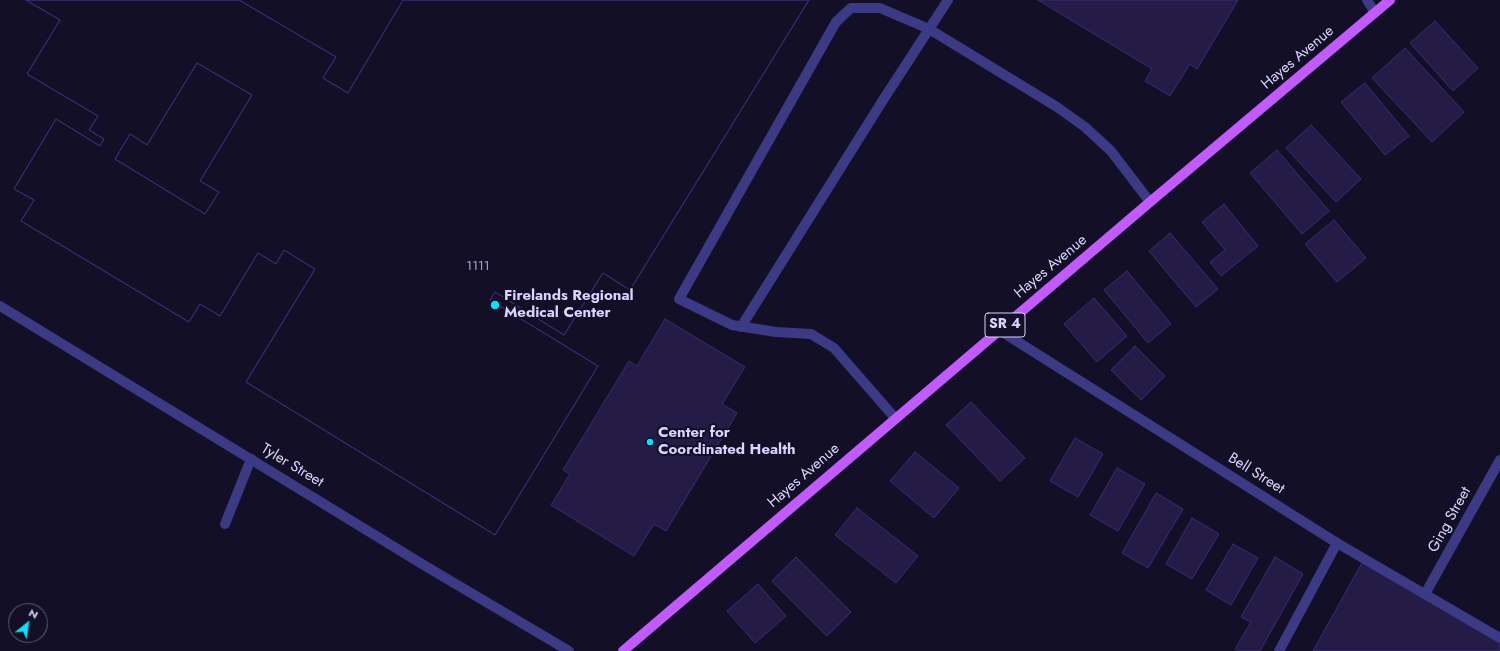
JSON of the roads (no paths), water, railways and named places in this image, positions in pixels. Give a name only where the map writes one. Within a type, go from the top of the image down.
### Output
[{"type":"main road","name":"Hayes Avenue","points":[[623,651],[895,418],[1390,0]]},
{"type":"street","points":[[741,327],[883,100],[948,0]]},
{"type":"street","points":[[1367,0],[1375,13]]},
{"type":"street","points":[[895,418],[834,348],[811,334],[776,332],[741,327],[715,318],[679,299],[836,22],[851,8],[880,8],[929,29],[1057,107],[1085,127],[1111,151],[1150,202]]},
{"type":"street","name":"Tyler Street","points":[[0,306],[569,651]]},
{"type":"street","name":"Bell Street","points":[[999,330],[1337,543],[1500,638]]},
{"type":"street","points":[[225,524],[250,458]]},
{"type":"street","name":"Ging Street","points":[[1425,594],[1500,460]]},
{"type":"street","points":[[1279,651],[1337,543]]},
{"type":"place","name":"Firelands Regional Medical Center","points":[[495,305]]},
{"type":"place","name":"Center for Coordinated Health","points":[[650,442]]}]
